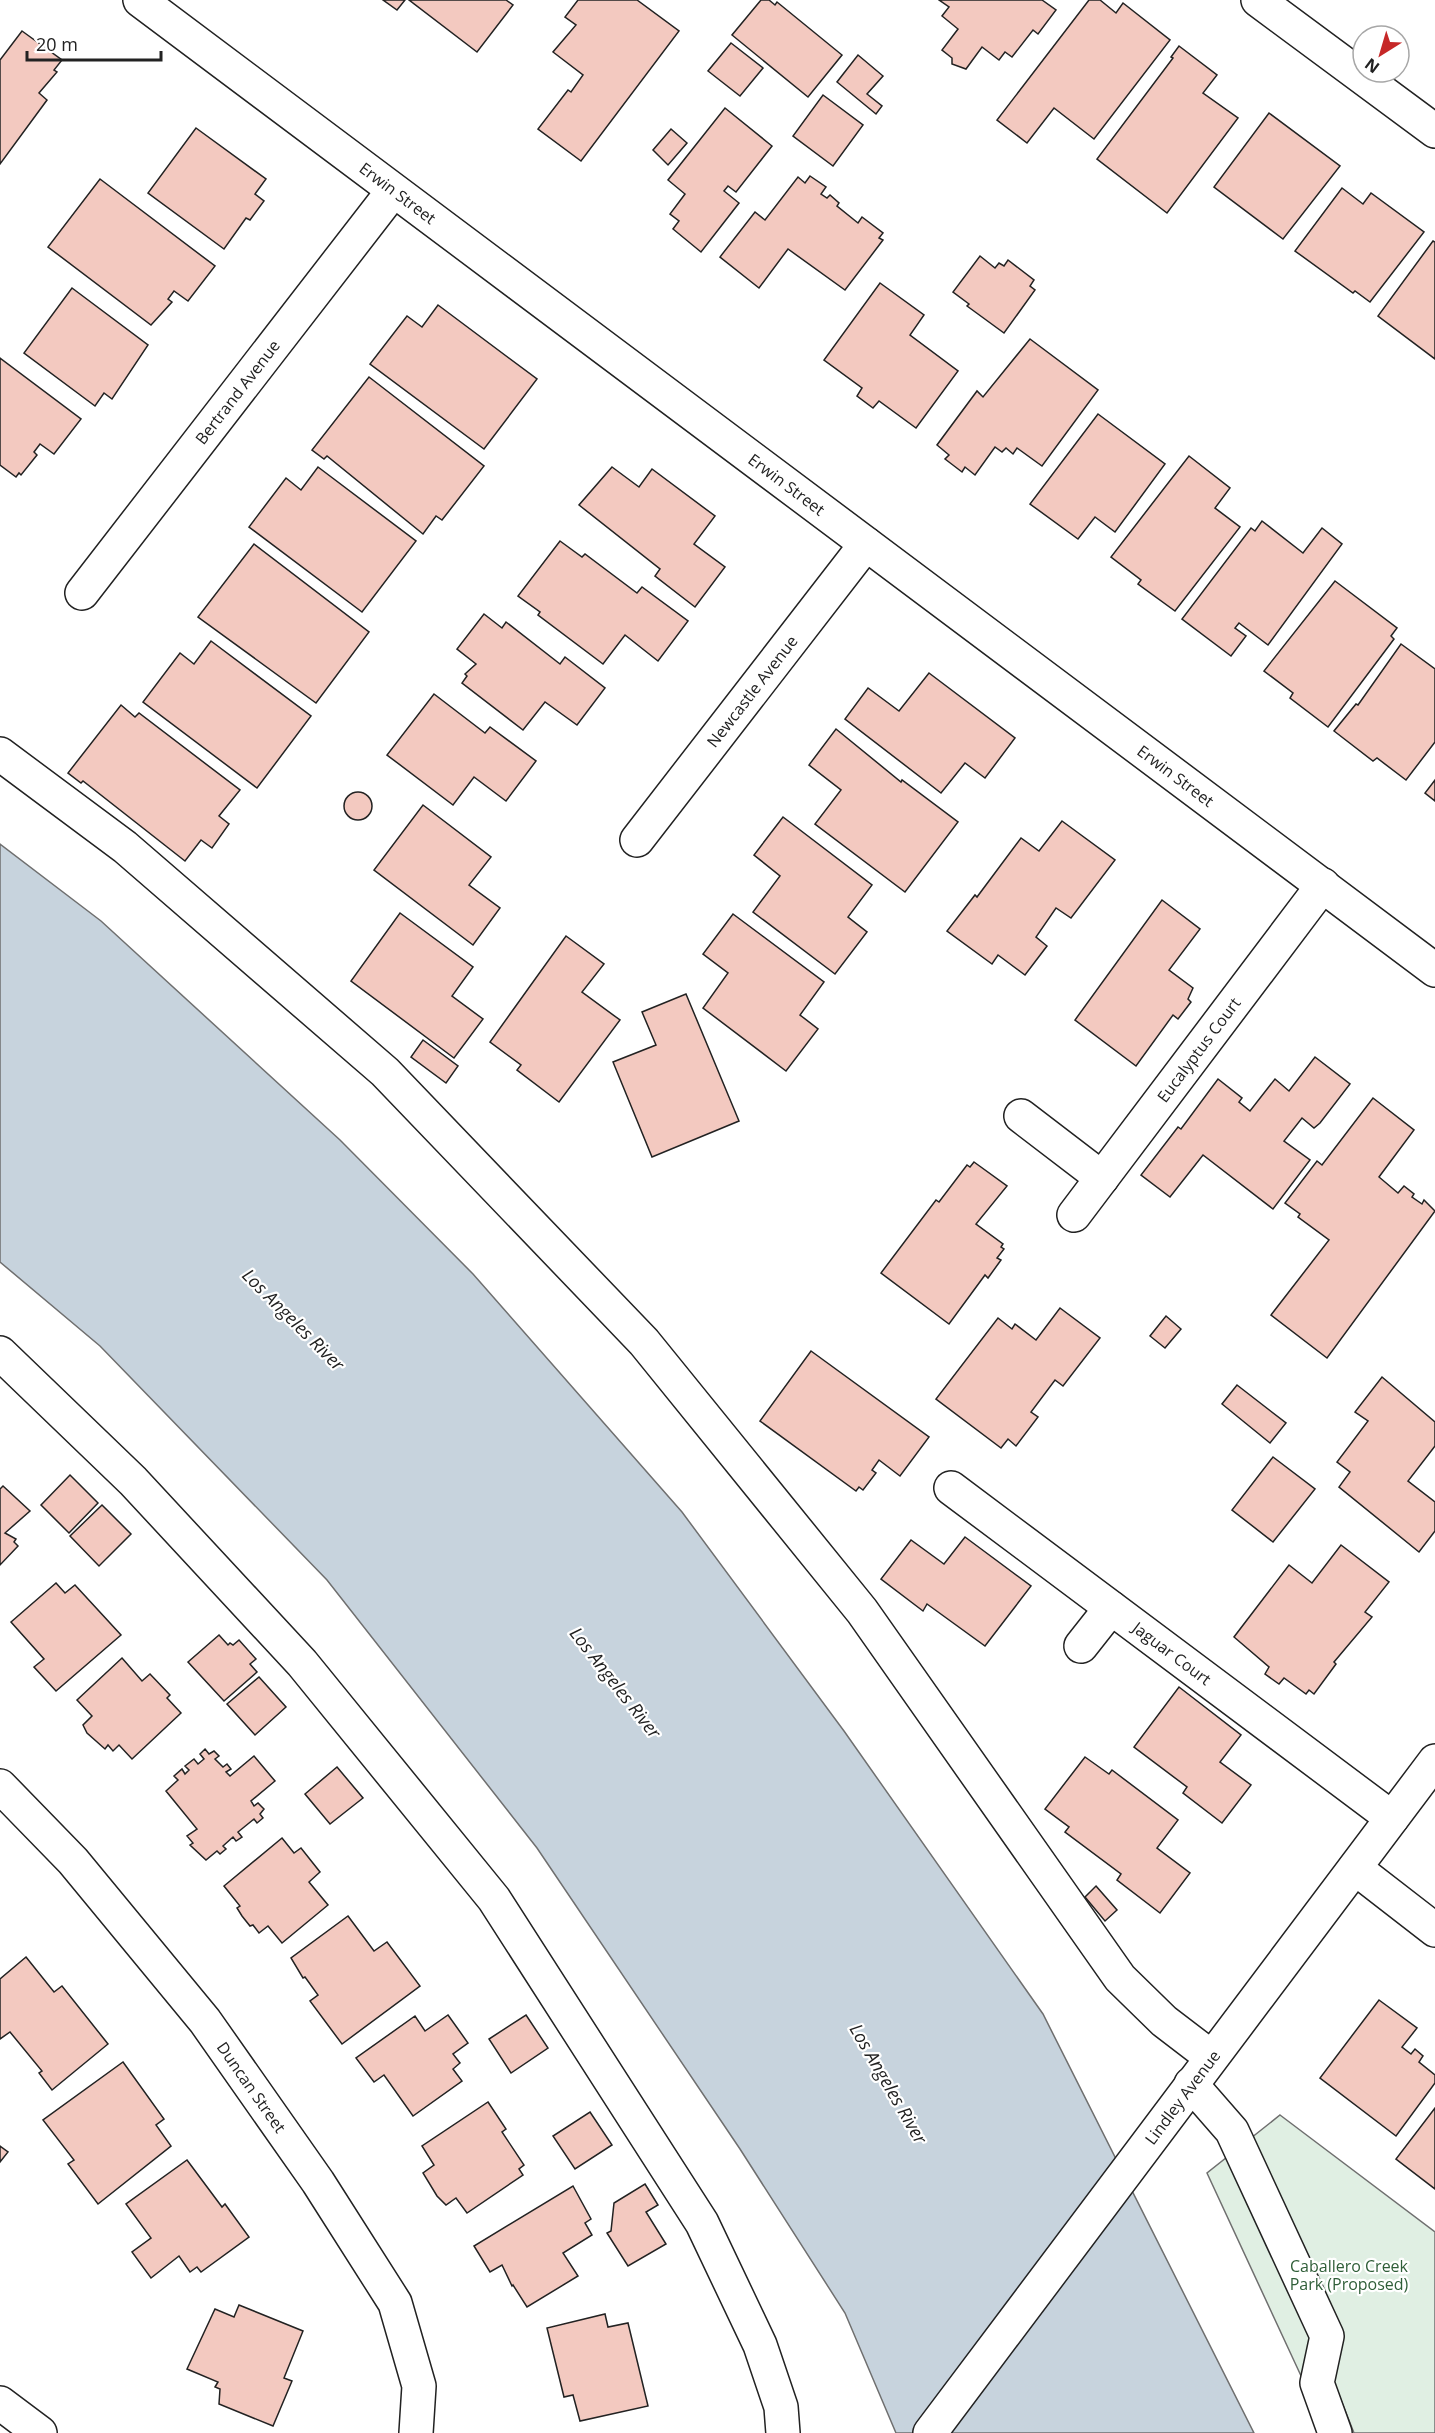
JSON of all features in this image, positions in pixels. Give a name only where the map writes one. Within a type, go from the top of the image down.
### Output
[{"type":"street","name":"Erwin Street","points":[[140,0],[1435,970]]},
{"type":"street","points":[[1258,0],[1435,130]]},
{"type":"street","name":"Bertrand Avenue","points":[[82,593],[393,191]]},
{"type":"street","name":"Newcastle Avenue","points":[[637,840],[866,544]]},
{"type":"street","points":[[0,754],[124,847],[385,1072],[644,1342],[862,1611],[1120,1978],[1164,2021],[1211,2057]]},
{"type":"street","name":"Eucalyptus Court","points":[[1074,1215],[1323,885]]},
{"type":"street","points":[[1020,1116],[1102,1178]]},
{"type":"street","points":[[0,1353],[133,1481],[302,1663],[494,1899],[702,2223],[760,2345],[781,2407],[783,2433]]},
{"type":"street","name":"Jaguar Court","points":[[951,1488],[1392,1818]]},
{"type":"street","points":[[1081,1646],[1111,1608]]},
{"type":"street","name":"Lindley Avenue","points":[[930,2433],[1435,1761]]},
{"type":"street","name":"Duncan Street","points":[[2,1794],[73,1861],[205,2020],[318,2182],[395,2303],[419,2385],[416,2433]]},
{"type":"street","points":[[1355,1868],[1435,1930]]},
{"type":"street","points":[[1187,2089],[1232,2131],[1327,2336],[1317,2383],[1335,2433]]},
{"type":"street","points":[[0,2403],[40,2433]]},
{"type":"green space","name":"Caballero Creek Park (Proposed)","points":[[1280,2115],[1435,2232],[1435,2433],[1354,2433],[1337,2390],[1302,2378],[1207,2173]]},
{"type":"water","name":"Los Angeles River","points":[[0,844],[101,921],[340,1140],[473,1274],[682,1512],[844,1731],[1043,2014],[1254,2433],[896,2433],[845,2313],[740,2149],[537,1848],[327,1580],[100,1346],[0,1262]]},
{"type":"building","points":[[383,0],[405,0],[397,10]]},
{"type":"building","points":[[409,0],[506,0],[513,5],[477,52]]},
{"type":"building","points":[[578,0],[637,0],[679,31],[581,161],[538,129],[568,90],[571,92],[583,75],[553,52],[576,25],[565,17]]},
{"type":"building","points":[[761,0],[769,0],[775,5],[777,2],[842,55],[808,97],[732,35]]},
{"type":"building","points":[[939,0],[1042,0],[1056,10],[1038,34],[1033,30],[1012,57],[1005,52],[999,60],[982,47],[966,69],[952,64],[952,58],[942,50],[958,29],[942,16],[949,7]]},
{"type":"building","points":[[1089,0],[1100,0],[1116,13],[1123,3],[1170,40],[1094,139],[1054,108],[1027,143],[997,120]]},
{"type":"building","points":[[22,31],[62,60],[54,70],[57,72],[39,93],[47,100],[0,164],[0,60]]},
{"type":"building","points":[[731,43],[763,68],[740,96],[708,71]]},
{"type":"building","points":[[1179,46],[1217,75],[1203,93],[1238,118],[1167,213],[1097,159],[1173,58],[1171,57]]},
{"type":"building","points":[[858,55],[883,76],[867,94],[882,106],[876,114],[837,82]]},
{"type":"building","points":[[823,95],[863,125],[833,166],[793,136]]},
{"type":"building","points":[[725,108],[772,146],[736,192],[728,186],[724,191],[739,203],[701,252],[673,229],[679,221],[670,214],[685,194],[668,180]]},
{"type":"building","points":[[1269,113],[1340,166],[1283,239],[1214,187]]},
{"type":"building","points":[[196,128],[266,179],[255,194],[264,201],[250,220],[246,218],[224,249],[148,193]]},
{"type":"building","points":[[671,129],[687,143],[668,165],[653,150]]},
{"type":"building","points":[[810,176],[826,187],[821,194],[827,198],[830,195],[839,203],[837,206],[858,223],[862,217],[883,233],[879,238],[883,240],[845,290],[788,249],[759,288],[720,257],[755,212],[765,220],[798,177],[805,183]]},
{"type":"building","points":[[100,179],[215,266],[188,301],[174,291],[168,299],[172,302],[151,325],[48,247]]},
{"type":"building","points":[[1342,188],[1363,204],[1371,193],[1424,232],[1370,302],[1355,291],[1353,293],[1295,251]]},
{"type":"building","points":[[1433,241],[1435,242],[1435,359],[1378,316]]},
{"type":"building","points":[[980,256],[995,268],[999,263],[1004,266],[1008,260],[1034,280],[1030,286],[1035,290],[1004,333],[967,306],[969,304],[953,292]]},
{"type":"building","points":[[880,283],[924,315],[910,335],[958,371],[916,428],[879,401],[873,408],[857,396],[862,388],[824,360]]},
{"type":"building","points":[[72,288],[148,345],[112,399],[104,393],[95,406],[24,353]]},
{"type":"building","points":[[438,305],[537,379],[484,449],[370,364],[407,316],[422,327]]},
{"type":"building","points":[[1030,339],[1098,390],[1042,466],[1017,448],[1013,454],[1006,448],[1002,452],[995,447],[975,475],[965,467],[962,472],[945,459],[949,455],[937,445],[977,391],[983,397]]},
{"type":"building","points":[[0,358],[81,419],[54,454],[40,444],[34,452],[37,455],[21,475],[19,473],[16,477],[0,465]]},
{"type":"building","points":[[369,377],[484,466],[442,520],[436,516],[423,534],[327,456],[324,459],[312,450]]},
{"type":"building","points":[[1098,414],[1165,464],[1115,532],[1095,517],[1078,539],[1030,504]]},
{"type":"building","points":[[1189,456],[1230,488],[1215,508],[1240,527],[1175,611],[1138,584],[1141,580],[1111,557]]},
{"type":"building","points":[[318,467],[416,541],[362,612],[249,527],[286,478],[301,490]]},
{"type":"building","points":[[612,467],[639,487],[652,469],[715,516],[694,544],[725,567],[695,607],[655,576],[660,569],[579,505]]},
{"type":"building","points":[[1262,521],[1303,553],[1322,528],[1342,544],[1268,645],[1239,623],[1235,628],[1246,636],[1231,656],[1182,619],[1251,528],[1255,531]]},
{"type":"building","points":[[560,541],[582,557],[585,554],[637,593],[642,587],[688,621],[658,661],[625,635],[603,664],[538,615],[540,612],[518,596]]},
{"type":"building","points":[[254,544],[369,632],[316,703],[198,617]]},
{"type":"building","points":[[1335,581],[1397,628],[1391,636],[1394,639],[1328,727],[1290,698],[1293,693],[1264,671]]},
{"type":"building","points":[[484,614],[502,628],[506,622],[560,664],[565,657],[605,688],[577,725],[545,702],[523,730],[462,683],[467,676],[465,674],[476,664],[457,649]]},
{"type":"building","points":[[211,641],[311,716],[257,788],[143,702],[180,653],[194,664]]},
{"type":"building","points":[[1401,644],[1435,669],[1435,742],[1406,780],[1377,758],[1373,761],[1334,731],[1356,704],[1358,705]]},
{"type":"building","points":[[929,673],[1015,738],[985,778],[965,763],[941,793],[845,719],[868,688],[899,711]]},
{"type":"building","points":[[434,694],[485,733],[490,727],[536,761],[506,801],[474,777],[453,805],[387,755]]},
{"type":"building","points":[[121,705],[135,717],[139,713],[240,790],[219,816],[229,824],[212,848],[201,840],[185,861],[83,781],[81,783],[68,773]]},
{"type":"building","points":[[836,729],[901,782],[902,780],[958,822],[905,892],[815,824],[841,790],[809,765]]},
{"type":"building","points":[[1435,780],[1435,801],[1425,793]]},
{"type":"building","points":[[358,792],[368,796],[372,806],[368,816],[358,820],[348,816],[344,806],[348,796]]},
{"type":"building","points":[[423,805],[491,857],[469,885],[500,908],[473,945],[374,870]]},
{"type":"building","points":[[783,817],[872,885],[848,917],[867,932],[835,974],[753,912],[780,876],[754,855]]},
{"type":"building","points":[[1062,821],[1115,860],[1071,918],[1056,908],[1036,937],[1047,946],[1025,975],[998,955],[992,964],[947,931],[975,895],[977,897],[1021,838],[1039,851]]},
{"type":"building","points":[[1162,900],[1200,929],[1169,970],[1193,988],[1188,999],[1191,1002],[1178,1019],[1173,1015],[1136,1066],[1075,1020]]},
{"type":"building","points":[[400,913],[473,967],[452,996],[483,1019],[454,1058],[351,981]]},
{"type":"building","points":[[733,914],[824,982],[800,1015],[818,1029],[786,1071],[703,1008],[728,973],[703,954]]},
{"type":"building","points":[[566,936],[604,964],[582,992],[620,1020],[559,1102],[517,1070],[521,1065],[490,1042]]},
{"type":"building","points":[[686,994],[739,1121],[652,1157],[613,1062],[656,1045],[642,1012]]},
{"type":"building","points":[[423,1040],[458,1066],[446,1083],[411,1057]]},
{"type":"building","points":[[1315,1057],[1350,1084],[1320,1123],[1314,1128],[1302,1118],[1284,1141],[1310,1160],[1273,1209],[1203,1155],[1170,1197],[1141,1175],[1178,1127],[1181,1129],[1218,1079],[1242,1098],[1239,1102],[1250,1111],[1275,1079],[1289,1091]]},
{"type":"building","points":[[1373,1098],[1414,1130],[1379,1177],[1398,1193],[1404,1186],[1414,1194],[1412,1197],[1422,1204],[1424,1200],[1435,1211],[1327,1358],[1271,1315],[1329,1240],[1298,1217],[1300,1214],[1285,1203],[1317,1161],[1322,1165]]},
{"type":"building","points":[[974,1162],[1007,1186],[976,1224],[1003,1244],[1001,1247],[1004,1249],[997,1258],[1001,1260],[988,1278],[985,1275],[949,1324],[881,1273],[936,1200],[939,1202],[967,1165],[970,1167]]},
{"type":"building","points":[[1060,1308],[1100,1338],[1063,1386],[1055,1380],[1031,1412],[1038,1417],[1016,1446],[1008,1439],[1001,1448],[936,1399],[998,1318],[1012,1329],[1015,1324],[1036,1340]]},
{"type":"building","points":[[1166,1316],[1181,1329],[1165,1348],[1150,1336]]},
{"type":"building","points":[[811,1351],[929,1437],[900,1476],[879,1460],[872,1470],[876,1473],[863,1490],[859,1487],[856,1491],[760,1421]]},
{"type":"building","points":[[1382,1377],[1435,1422],[1435,1446],[1408,1481],[1435,1502],[1435,1531],[1419,1552],[1339,1487],[1350,1472],[1337,1462],[1368,1421],[1355,1412]]},
{"type":"building","points":[[1237,1385],[1286,1423],[1270,1443],[1222,1404]]},
{"type":"building","points":[[1273,1457],[1315,1489],[1273,1542],[1232,1510]]},
{"type":"building","points":[[70,1475],[98,1503],[69,1533],[41,1505]]},
{"type":"building","points":[[3,1486],[30,1511],[5,1533],[16,1539],[14,1542],[18,1546],[0,1565],[0,1489]]},
{"type":"building","points":[[102,1505],[131,1534],[99,1566],[70,1536]]},
{"type":"building","points":[[965,1537],[1031,1586],[985,1646],[927,1604],[923,1611],[881,1579],[911,1540],[944,1564]]},
{"type":"building","points":[[1341,1545],[1389,1582],[1365,1612],[1372,1617],[1334,1662],[1336,1664],[1314,1694],[1309,1690],[1306,1694],[1284,1678],[1279,1684],[1265,1674],[1269,1667],[1234,1637],[1289,1565],[1312,1583]]},
{"type":"building","points":[[56,1583],[65,1593],[75,1585],[121,1635],[56,1691],[34,1667],[44,1659],[11,1622]]},
{"type":"building","points":[[219,1635],[228,1645],[230,1643],[233,1645],[239,1640],[256,1659],[250,1664],[257,1672],[224,1701],[188,1662]]},
{"type":"building","points":[[122,1658],[142,1681],[150,1674],[170,1695],[167,1698],[181,1713],[132,1759],[119,1745],[113,1751],[108,1745],[105,1749],[87,1733],[83,1725],[92,1716],[77,1700]]},
{"type":"building","points":[[259,1677],[286,1707],[255,1735],[227,1704]]},
{"type":"building","points":[[1179,1687],[1241,1735],[1220,1762],[1251,1785],[1222,1823],[1183,1793],[1187,1787],[1134,1747]]},
{"type":"building","points":[[205,1749],[209,1754],[214,1751],[219,1756],[215,1759],[223,1767],[227,1764],[231,1769],[226,1772],[230,1776],[254,1756],[275,1781],[251,1801],[254,1806],[258,1803],[264,1809],[260,1814],[263,1818],[257,1823],[254,1819],[238,1832],[242,1837],[236,1841],[233,1837],[223,1846],[226,1849],[220,1854],[217,1851],[206,1860],[190,1845],[193,1843],[187,1836],[197,1829],[166,1791],[178,1780],[174,1776],[182,1769],[185,1774],[189,1770],[185,1766],[194,1759],[198,1764],[204,1759],[200,1754]]},
{"type":"building","points":[[1085,1757],[1109,1774],[1112,1770],[1178,1820],[1157,1848],[1190,1873],[1160,1913],[1117,1880],[1121,1874],[1065,1832],[1069,1827],[1045,1809]]},
{"type":"building","points":[[337,1767],[363,1798],[330,1824],[305,1794]]},
{"type":"building","points":[[282,1838],[294,1853],[301,1848],[320,1872],[309,1882],[328,1905],[282,1943],[268,1926],[259,1933],[253,1925],[250,1926],[237,1908],[240,1906],[224,1886]]},
{"type":"building","points":[[1096,1886],[1117,1910],[1105,1921],[1085,1897]]},
{"type":"building","points":[[348,1916],[374,1951],[387,1942],[420,1986],[342,2044],[310,2001],[318,1995],[305,1977],[303,1978],[291,1958]]},
{"type":"building","points":[[26,1957],[54,1992],[62,1986],[108,2044],[52,2090],[39,2073],[42,2071],[10,2032],[0,2039],[0,1979]]},
{"type":"building","points":[[1379,2000],[1417,2028],[1402,2047],[1411,2054],[1415,2049],[1423,2056],[1419,2062],[1435,2075],[1435,2083],[1396,2136],[1320,2078]]},
{"type":"building","points":[[448,2015],[468,2043],[453,2054],[460,2063],[453,2069],[462,2081],[413,2116],[384,2075],[374,2082],[356,2058],[415,2016],[425,2031]]},
{"type":"building","points":[[526,2015],[548,2048],[511,2073],[489,2039]]},
{"type":"building","points":[[123,2062],[164,2119],[156,2125],[171,2146],[98,2204],[68,2164],[74,2160],[43,2120]]},
{"type":"building","points":[[488,2102],[506,2129],[502,2132],[524,2165],[519,2169],[523,2175],[467,2213],[456,2198],[446,2205],[437,2196],[423,2173],[434,2165],[422,2146]]},
{"type":"building","points":[[1435,2108],[1435,2189],[1396,2159]]},
{"type":"building","points":[[590,2112],[612,2145],[575,2169],[553,2136]]},
{"type":"building","points":[[0,2146],[8,2152],[0,2162]]},
{"type":"building","points":[[187,2160],[222,2207],[225,2204],[249,2237],[201,2272],[197,2267],[190,2272],[179,2256],[151,2278],[132,2252],[151,2238],[126,2204]]},
{"type":"building","points":[[645,2184],[658,2205],[646,2212],[666,2244],[628,2266],[607,2233],[611,2231],[614,2203]]},
{"type":"building","points":[[573,2186],[591,2219],[585,2223],[592,2235],[563,2253],[578,2276],[527,2307],[512,2286],[502,2265],[490,2272],[474,2246]]},
{"type":"building","points":[[239,2305],[303,2331],[284,2378],[292,2381],[273,2426],[219,2404],[220,2389],[215,2387],[218,2382],[187,2369],[215,2309],[234,2317]]},
{"type":"building","points":[[605,2314],[608,2327],[628,2323],[648,2406],[580,2421],[573,2395],[564,2397],[547,2328]]}]
